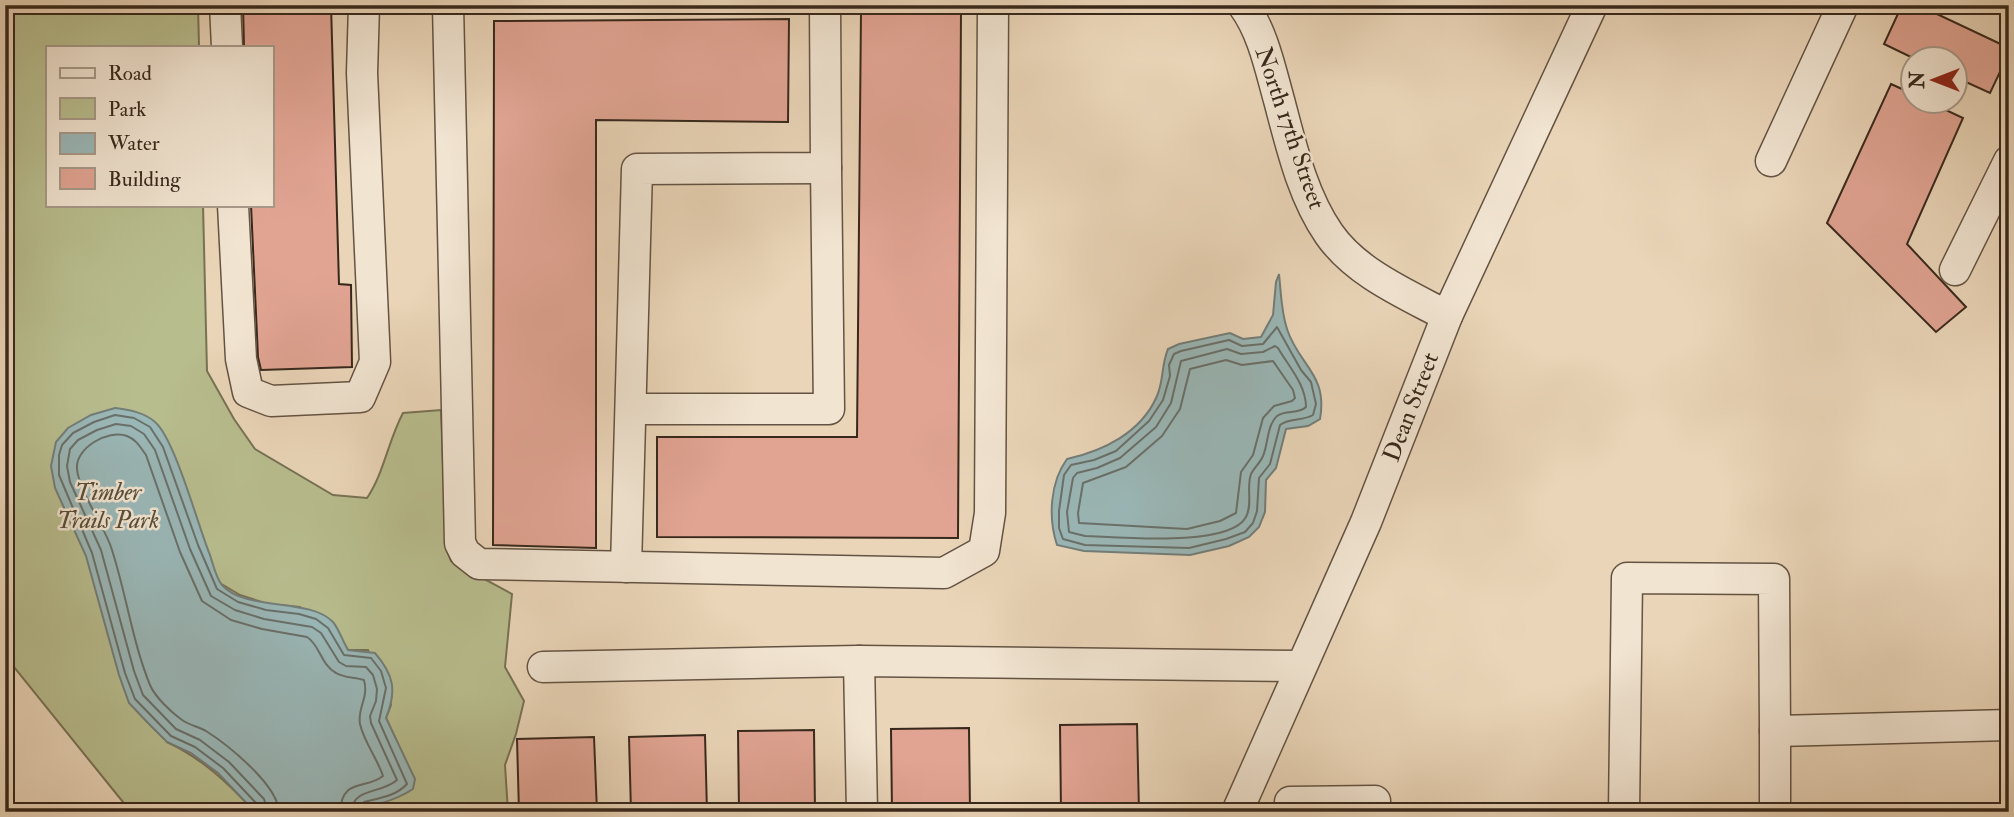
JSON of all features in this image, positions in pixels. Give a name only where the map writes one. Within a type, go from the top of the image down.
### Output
[{"type":"street","points":[[225,5],[226,46]]},
{"type":"street","points":[[233,206],[241,359],[248,392],[271,401],[360,397],[375,362],[362,74],[364,5]]},
{"type":"street","points":[[448,5],[460,543],[465,553],[479,564],[944,573],[984,551],[990,513],[993,5]]},
{"type":"street","points":[[631,410],[829,409],[825,5]]},
{"type":"street","name":"North 17th Street","points":[[1243,5],[1265,51],[1309,198],[1330,235],[1354,260],[1392,287],[1447,316]]},
{"type":"street","name":"Dean Street","points":[[1242,799],[1366,522],[1447,316],[1592,5]]},
{"type":"street","points":[[1771,161],[1843,5]]},
{"type":"street","points":[[1955,270],[2009,161]]},
{"type":"street","points":[[626,567],[637,169],[826,168]]},
{"type":"street","points":[[1624,812],[1627,578],[1774,579],[1774,812]]},
{"type":"street","points":[[859,661],[862,812]]},
{"type":"street","points":[[543,667],[859,661],[1300,666]]},
{"type":"street","points":[[1775,731],[2009,725]]},
{"type":"street","points":[[1242,799],[1290,807],[1375,801]]},
{"type":"green space","name":"Timber Trails Park","points":[[5,5],[198,5],[199,46],[46,46],[46,206],[203,206],[207,371],[234,419],[255,449],[333,495],[367,498],[378,478],[403,413],[441,410],[446,547],[451,561],[512,594],[505,667],[524,701],[505,765],[508,812],[354,812],[414,779],[386,718],[391,705],[368,650],[348,650],[342,640],[300,607],[268,604],[240,595],[223,585],[167,742],[214,772],[255,812],[131,812],[5,656]]},
{"type":"water","points":[[1279,274],[1287,329],[1320,391],[1320,419],[1308,426],[1286,429],[1276,468],[1266,480],[1265,512],[1259,527],[1249,537],[1229,546],[1190,555],[1084,551],[1057,545],[1052,523],[1052,500],[1057,478],[1067,459],[1107,445],[1131,430],[1141,420],[1157,396],[1168,349],[1230,333],[1243,339],[1261,337],[1273,315]]},
{"type":"water","points":[[115,408],[146,416],[163,431],[178,464],[222,585],[246,599],[294,606],[322,614],[333,622],[348,650],[375,653],[390,676],[392,700],[386,718],[415,779],[413,789],[396,798],[358,809],[255,812],[218,773],[191,753],[167,742],[129,703],[86,556],[55,488],[51,466],[56,442],[68,428],[91,415]]},
{"type":"building","points":[[243,5],[331,5],[339,284],[351,285],[352,367],[261,370],[258,357],[251,206],[273,206],[273,46],[244,46]]},
{"type":"building","points":[[1902,5],[1918,5],[2009,48],[2009,53],[1990,93],[1968,83],[1968,46],[1898,46],[1898,51],[1884,44]]},
{"type":"building","points":[[861,11],[961,11],[958,538],[657,537],[657,437],[857,437]]},
{"type":"building","points":[[789,19],[788,122],[596,120],[596,548],[493,545],[494,21]]},
{"type":"building","points":[[1891,84],[1898,87],[1898,116],[1963,118],[1907,244],[1966,307],[1936,332],[1827,223]]},
{"type":"building","points":[[1137,724],[1139,812],[1061,812],[1060,725]]},
{"type":"building","points":[[969,728],[970,812],[892,812],[891,729]]},
{"type":"building","points":[[814,730],[815,812],[739,812],[738,731]]},
{"type":"building","points":[[705,735],[707,812],[631,812],[629,737]]},
{"type":"building","points":[[594,737],[597,812],[519,812],[517,739]]}]
